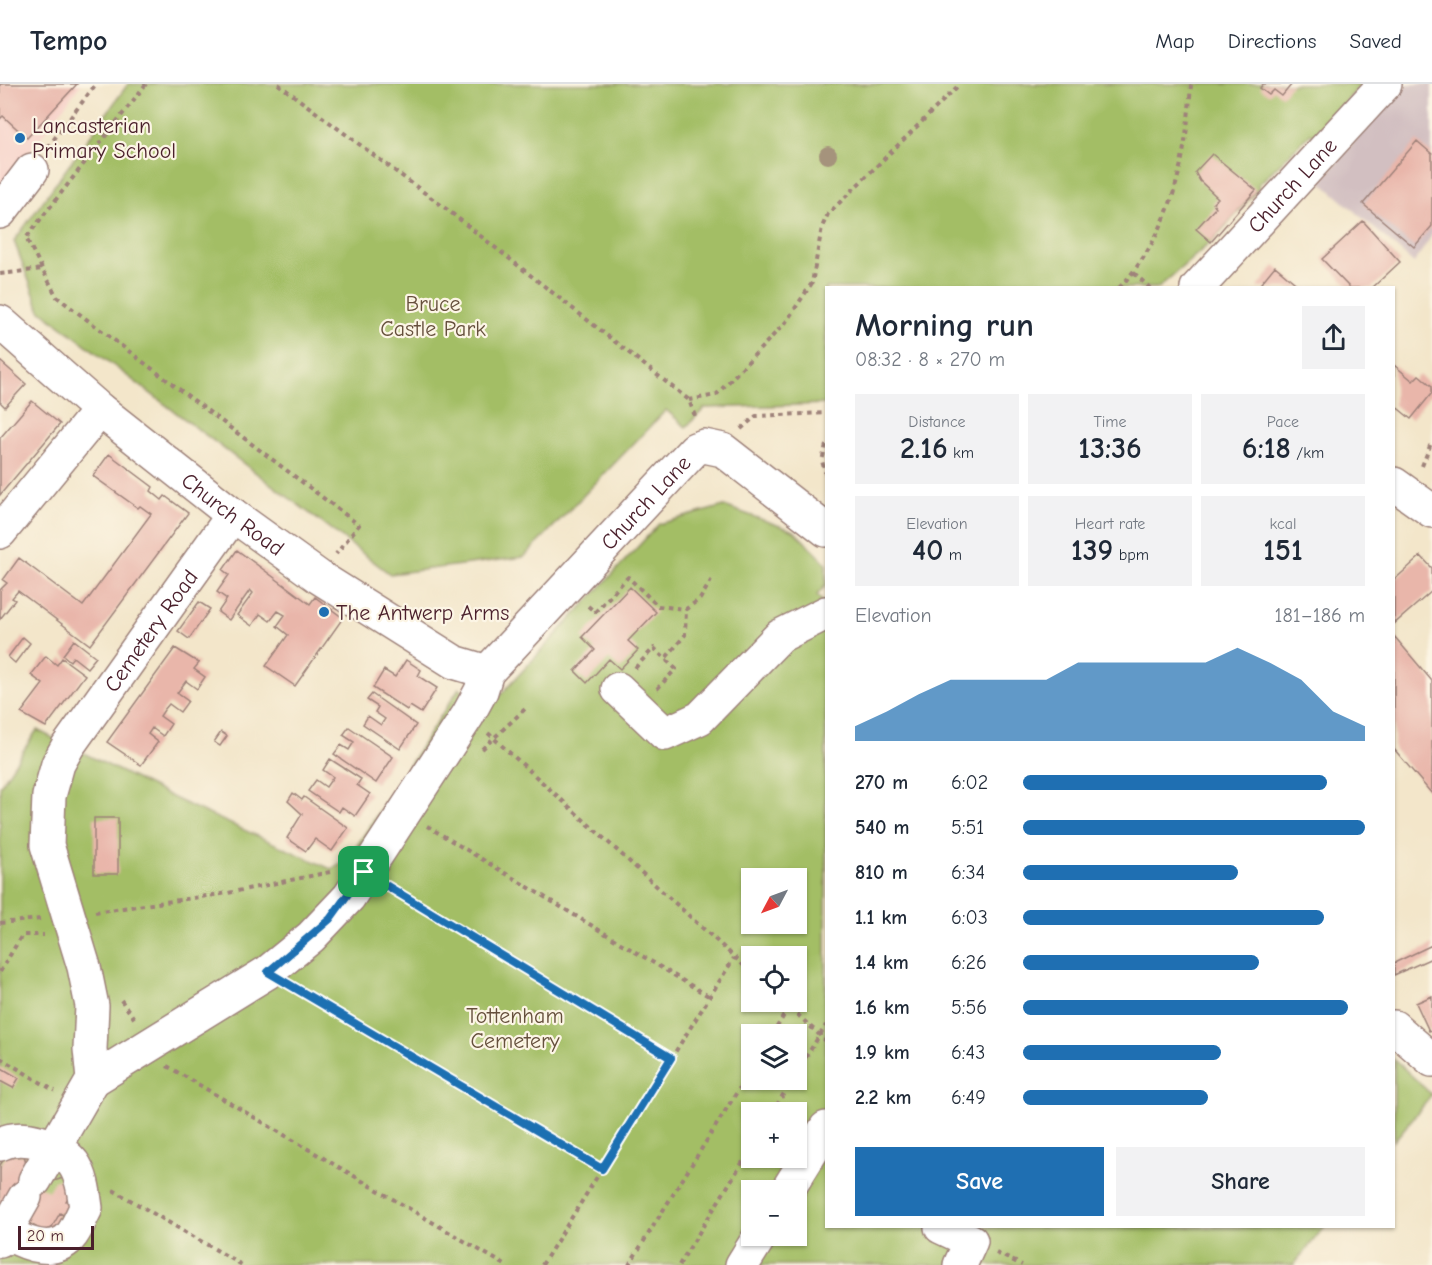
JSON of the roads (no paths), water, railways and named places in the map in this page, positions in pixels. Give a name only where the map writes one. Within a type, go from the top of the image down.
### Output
[{"type":"street","name":"Church Lane","points":[[1199,286],[1385,84]]},
{"type":"street","points":[[0,213],[32,170]]},
{"type":"street","name":"Church Road","points":[[0,322],[100,410],[233,515],[319,577],[454,662],[487,672]]},
{"type":"street","points":[[0,532],[100,410]]},
{"type":"street","name":"Church Lane","points":[[487,672],[695,449],[714,448],[825,529]]},
{"type":"street","points":[[1395,485],[1432,511]]},
{"type":"street","name":"Cemetery Road","points":[[86,1093],[92,1006],[84,967],[47,845],[46,823],[49,796],[58,764],[68,746],[233,515]]},
{"type":"street","points":[[635,684],[665,734],[673,732],[688,726],[706,713],[780,636],[825,614]]},
{"type":"street","points":[[0,1144],[9,1139],[33,1140],[55,1147],[72,1163],[81,1180],[86,1208],[69,1237],[58,1245],[33,1246],[2,1234],[55,1147],[86,1093],[141,1050],[268,972],[330,919],[364,872],[468,715],[482,692],[487,672]]},
{"type":"street","points":[[1395,1028],[1432,1060]]},
{"type":"street","points":[[800,1180],[816,1167],[825,1132]]},
{"type":"street","points":[[944,1228],[971,1241],[960,1265]]},
{"type":"street","points":[[742,1265],[754,1246]]},
{"type":"place","name":"Lancasterian Primary School","points":[[20,138]]},
{"type":"place","name":"The Antwerp Arms","points":[[324,612]]},
{"type":"park label","name":"Bruce Castle Park","points":[[433,316]]},
{"type":"park label","name":"Tottenham Cemetery","points":[[515,1028]]}]
